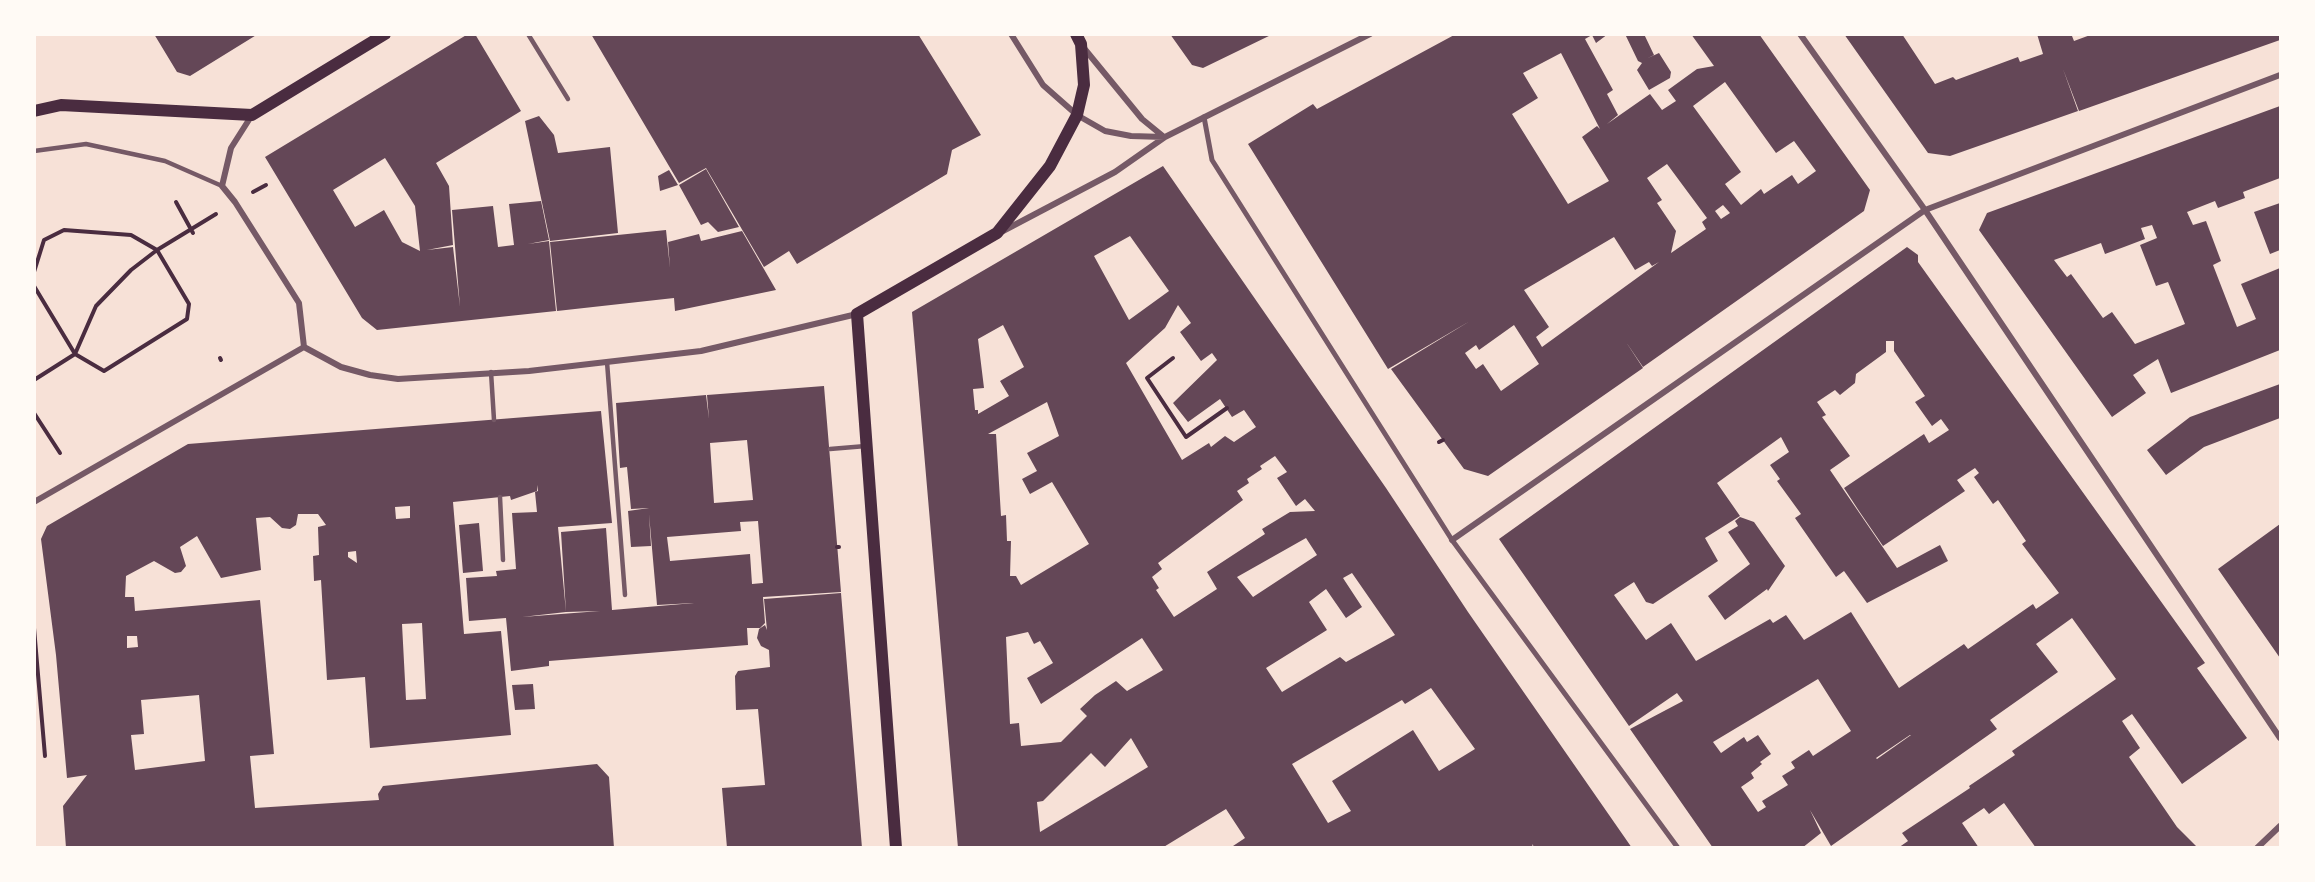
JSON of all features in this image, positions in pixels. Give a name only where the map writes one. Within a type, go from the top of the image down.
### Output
[{"type":"main road","points":[[34,111],[61,105],[252,115],[385,34]]},
{"type":"main road","points":[[896,848],[857,314],[997,234],[1050,166],[1077,115],[1084,85],[1078,39]]},
{"type":"street","points":[[1011,34],[1043,85],[1077,115],[1105,131],[1131,136],[1165,137]]},
{"type":"street","points":[[997,234],[1115,172],[1165,137],[1370,34]]},
{"type":"street","points":[[1800,34],[1925,210],[2280,738]]},
{"type":"street","points":[[1078,39],[1142,119],[1165,137]]},
{"type":"street","points":[[1452,540],[1925,210],[2280,75]]},
{"type":"street","points":[[252,115],[231,148],[222,186],[236,202],[299,303],[304,347]]},
{"type":"street","points":[[1204,117],[1212,160],[1452,540],[1678,848]]},
{"type":"street","points":[[304,347],[340,367],[398,379],[529,371],[701,351],[857,314]]},
{"type":"street","points":[[34,501],[304,347]]},
{"type":"street","points":[[2257,848],[2280,826]]},
{"type":"lane","points":[[528,34],[568,99]]},
{"type":"lane","points":[[34,151],[86,144],[165,161],[222,186]]},
{"type":"lane","points":[[606,362],[625,595]]},
{"type":"lane","points":[[491,372],[494,420]]},
{"type":"lane","points":[[830,449],[866,446]]},
{"type":"lane","points":[[500,497],[504,560]]},
{"type":"path","points":[[34,380],[75,354],[96,306],[131,270],[157,249],[192,231],[266,185]]},
{"type":"path","points":[[176,202],[192,231]]},
{"type":"path","points":[[34,272],[44,240],[64,230],[131,236],[157,249],[189,304],[187,319],[104,371],[75,354],[34,286]]},
{"type":"path","points":[[1173,358],[1147,378],[1186,437],[1227,408]]},
{"type":"path","points":[[34,413],[60,453]]},
{"type":"path","points":[[34,628],[45,756]]},
{"type":"building","points":[[154,34],[258,34],[190,76],[177,72]]},
{"type":"building","points":[[468,34],[475,34],[521,111],[436,163],[449,186],[453,245],[427,250],[453,247],[460,307],[452,210],[493,206],[498,247],[514,245],[509,204],[541,201],[549,240],[528,244],[549,241],[556,311],[377,330],[362,318],[265,157]],"holes":[[[385,158],[415,206],[420,251],[402,242],[384,210],[355,227],[333,190]]]},
{"type":"building","points":[[591,34],[918,34],[981,135],[952,150],[947,174],[797,264],[789,251],[764,267],[706,168],[679,183]]},
{"type":"building","points":[[1170,34],[1273,34],[1203,68],[1192,65]]},
{"type":"building","points":[[1456,34],[1608,34],[1596,43],[1592,35],[1585,39],[1613,90],[1607,94],[1618,115],[1607,124],[1650,94],[1662,110],[1676,101],[1668,90],[1697,69],[1714,66],[1691,34],[1759,34],[1870,190],[1864,211],[1643,367],[1626,342],[1643,368],[1488,476],[1464,469],[1391,369],[1470,321],[1388,369],[1248,144],[1313,104],[1317,109]],"holes":[[[1561,53],[1600,129],[1597,126],[1582,137],[1609,181],[1568,204],[1512,114],[1538,98],[1523,73]],[[1725,82],[1776,153],[1794,141],[1816,171],[1798,184],[1792,175],[1764,194],[1761,189],[1741,205],[1725,184],[1741,172],[1693,106]],[[1667,164],[1707,218],[1702,222],[1706,229],[1671,253],[1676,231],[1657,203],[1662,200],[1647,178]],[[1723,205],[1730,213],[1721,219],[1715,211]],[[1614,237],[1635,270],[1649,262],[1652,266],[1659,262],[1542,347],[1536,337],[1549,327],[1524,290]],[[1514,325],[1539,364],[1501,391],[1483,364],[1476,369],[1465,353],[1476,345],[1479,350]]]},
{"type":"building","points":[[1625,34],[1644,34],[1654,55],[1648,58],[1659,53],[1671,72],[1670,78],[1649,90],[1637,70],[1642,63],[1638,61]]},
{"type":"building","points":[[1844,34],[1902,34],[1935,84],[1953,77],[1956,80],[2018,57],[2020,62],[2043,54],[2037,34],[2077,34],[2072,36],[2074,41],[2093,34],[2280,34],[2280,40],[2079,111],[2063,69],[2078,111],[1950,156],[1928,153]]},
{"type":"building","points":[[2280,106],[2280,178],[2243,192],[2245,198],[2218,208],[2215,201],[2187,212],[2193,225],[2206,221],[2221,261],[2213,265],[2237,327],[2256,319],[2241,284],[2280,268],[2280,350],[2171,393],[2158,359],[2133,375],[2146,393],[2112,417],[1979,230],[1987,213]],"holes":[[[2152,225],[2157,238],[2140,245],[2156,286],[2168,282],[2185,324],[2135,344],[2112,312],[2103,318],[2071,274],[2067,277],[2054,260],[2101,243],[2105,254],[2145,239],[2141,228]]]},
{"type":"building","points":[[539,116],[554,135],[558,153],[610,147],[618,233],[550,241],[525,121]]},
{"type":"building","points":[[1163,166],[1632,848],[1535,848],[1532,844],[1533,848],[1230,848],[1245,838],[1226,809],[1162,848],[958,848],[912,312]],"holes":[[[1130,236],[1169,291],[1129,320],[1094,256]],[[1178,305],[1191,323],[1180,332],[1201,361],[1212,353],[1217,360],[1173,403],[1188,422],[1220,399],[1232,417],[1244,410],[1256,427],[1234,442],[1225,436],[1211,447],[1209,443],[1182,460],[1126,363],[1165,328]],[[1003,325],[1024,367],[1000,381],[1009,396],[978,414],[978,410],[975,410],[973,389],[984,388],[978,339]],[[1047,402],[1059,436],[1027,453],[1037,471],[1022,479],[1030,494],[1052,482],[1089,544],[1021,585],[1016,576],[1010,576],[1011,541],[1007,541],[1006,515],[1001,516],[996,434],[988,434]],[[1275,456],[1287,472],[1277,478],[1296,506],[1305,499],[1315,511],[1290,512],[1262,529],[1265,534],[1207,572],[1217,589],[1174,617],[1156,590],[1159,588],[1152,577],[1162,569],[1158,563],[1243,500],[1237,491],[1249,483],[1247,479]],[[1306,538],[1317,555],[1253,597],[1237,577]],[[1352,573],[1395,635],[1346,662],[1340,657],[1282,692],[1266,668],[1327,630],[1309,602],[1326,589],[1346,618],[1362,607],[1343,578]],[[1028,632],[1034,644],[1040,641],[1053,663],[1027,678],[1041,704],[1142,638],[1163,670],[1127,691],[1116,681],[1095,695],[1080,709],[1087,716],[1061,742],[1021,746],[1019,723],[1010,724],[1006,637]],[[1431,688],[1475,749],[1439,771],[1413,730],[1332,781],[1351,811],[1328,823],[1292,764],[1402,700],[1405,704]],[[1131,738],[1148,767],[1040,832],[1037,802],[1043,801],[1091,753],[1105,767]]]},
{"type":"building","points":[[706,169],[739,227],[718,232],[708,222],[701,225],[679,185]]},
{"type":"building","points":[[669,170],[678,185],[660,191],[658,176]]},
{"type":"building","points":[[2280,203],[2280,250],[2270,254],[2254,212]]},
{"type":"building","points":[[666,230],[670,268],[668,242],[699,234],[701,241],[742,231],[776,290],[675,311],[674,298],[557,311],[550,242]]},
{"type":"building","points":[[1907,247],[1918,255],[1918,262],[2205,663],[2197,668],[2247,738],[2182,784],[2132,714],[2122,721],[2140,748],[2129,757],[2177,827],[2198,848],[2036,848],[2004,803],[1989,814],[1984,808],[1962,823],[1979,848],[1898,848],[1908,841],[1902,833],[1970,788],[1969,786],[2015,755],[2012,751],[2116,679],[2072,618],[2036,644],[2058,672],[1990,720],[1997,729],[1831,846],[1810,810],[1821,833],[1802,848],[1713,848],[1630,729],[1683,701],[1677,693],[1629,726],[1499,539]],"holes":[[[1886,341],[1894,341],[1894,351],[1925,396],[1915,402],[1932,426],[1941,419],[1949,430],[1929,443],[1924,434],[1844,488],[1883,546],[1965,491],[1957,480],[1975,468],[1979,473],[1974,477],[1993,504],[1998,500],[2026,541],[2022,544],[2059,593],[2036,609],[2033,604],[1968,649],[1964,644],[1899,688],[1851,612],[1804,640],[1786,615],[1773,623],[1770,619],[1696,661],[1671,623],[1646,640],[1614,595],[1634,582],[1646,602],[1653,604],[1718,561],[1705,538],[1740,516],[1717,483],[1781,437],[1789,452],[1770,465],[1780,479],[1777,481],[1801,514],[1795,518],[1836,577],[1844,571],[1867,603],[1948,561],[1940,545],[1897,568],[1830,470],[1850,456],[1822,417],[1826,415],[1817,402],[1835,390],[1840,395],[1855,383],[1856,374],[1886,352]],[[1818,679],[1851,731],[1813,756],[1809,750],[1791,762],[1795,768],[1782,776],[1788,785],[1762,801],[1766,807],[1758,812],[1741,787],[1754,778],[1751,773],[1771,754],[1758,735],[1747,742],[1744,737],[1721,753],[1713,742]],[[1910,735],[1911,735],[1877,759]]]},
{"type":"building","points":[[2280,384],[2280,418],[2204,447],[2166,475],[2147,450],[2190,417]]},
{"type":"building","points":[[824,386],[841,592],[763,597],[765,623],[760,628],[747,628],[748,645],[549,661],[549,666],[511,671],[506,618],[469,621],[466,578],[497,576],[496,571],[516,569],[512,513],[537,512],[535,492],[538,491],[538,485],[537,491],[511,500],[510,496],[453,502],[464,634],[501,631],[511,735],[370,748],[365,677],[327,680],[321,580],[314,581],[313,556],[319,555],[318,527],[326,525],[318,514],[298,514],[296,525],[290,529],[282,528],[270,517],[256,518],[261,570],[221,578],[197,536],[180,547],[186,566],[181,572],[175,573],[154,561],[126,576],[125,597],[134,597],[135,611],[260,600],[274,754],[250,756],[255,808],[379,800],[378,794],[383,786],[597,764],[609,777],[614,848],[66,848],[63,806],[87,775],[67,778],[56,655],[41,539],[47,526],[188,444],[601,411],[612,523],[558,527],[566,612],[561,532],[606,528],[612,610],[694,603],[657,605],[649,514],[651,546],[631,547],[628,511],[649,508],[631,509],[627,467],[620,468],[616,403],[706,395],[709,419],[707,395]],"holes":[[[747,440],[753,500],[714,503],[710,443]],[[410,506],[410,518],[396,519],[395,507]],[[758,521],[763,583],[752,584],[750,554],[670,561],[667,537],[741,531],[740,522]],[[356,551],[357,563],[348,557],[348,552]],[[600,611],[522,617],[566,612]],[[422,623],[426,699],[406,700],[402,624]],[[127,636],[137,636],[138,647],[127,648]],[[199,695],[205,761],[135,770],[131,735],[144,734],[141,700]]]},
{"type":"building","points":[[1740,517],[1754,522],[1785,566],[1768,591],[1767,589],[1725,620],[1708,596],[1750,564],[1728,532],[1738,526],[1735,521]]},
{"type":"building","points":[[479,523],[483,571],[463,573],[459,525]]},
{"type":"building","points":[[2280,524],[2280,658],[2218,569]]},
{"type":"building","points":[[841,593],[862,848],[727,848],[722,788],[765,785],[758,709],[736,710],[735,676],[738,671],[770,667],[769,650],[761,646],[757,638],[759,629],[765,625],[767,630],[764,599]]},
{"type":"building","points":[[533,684],[535,709],[515,710],[512,685]]}]
